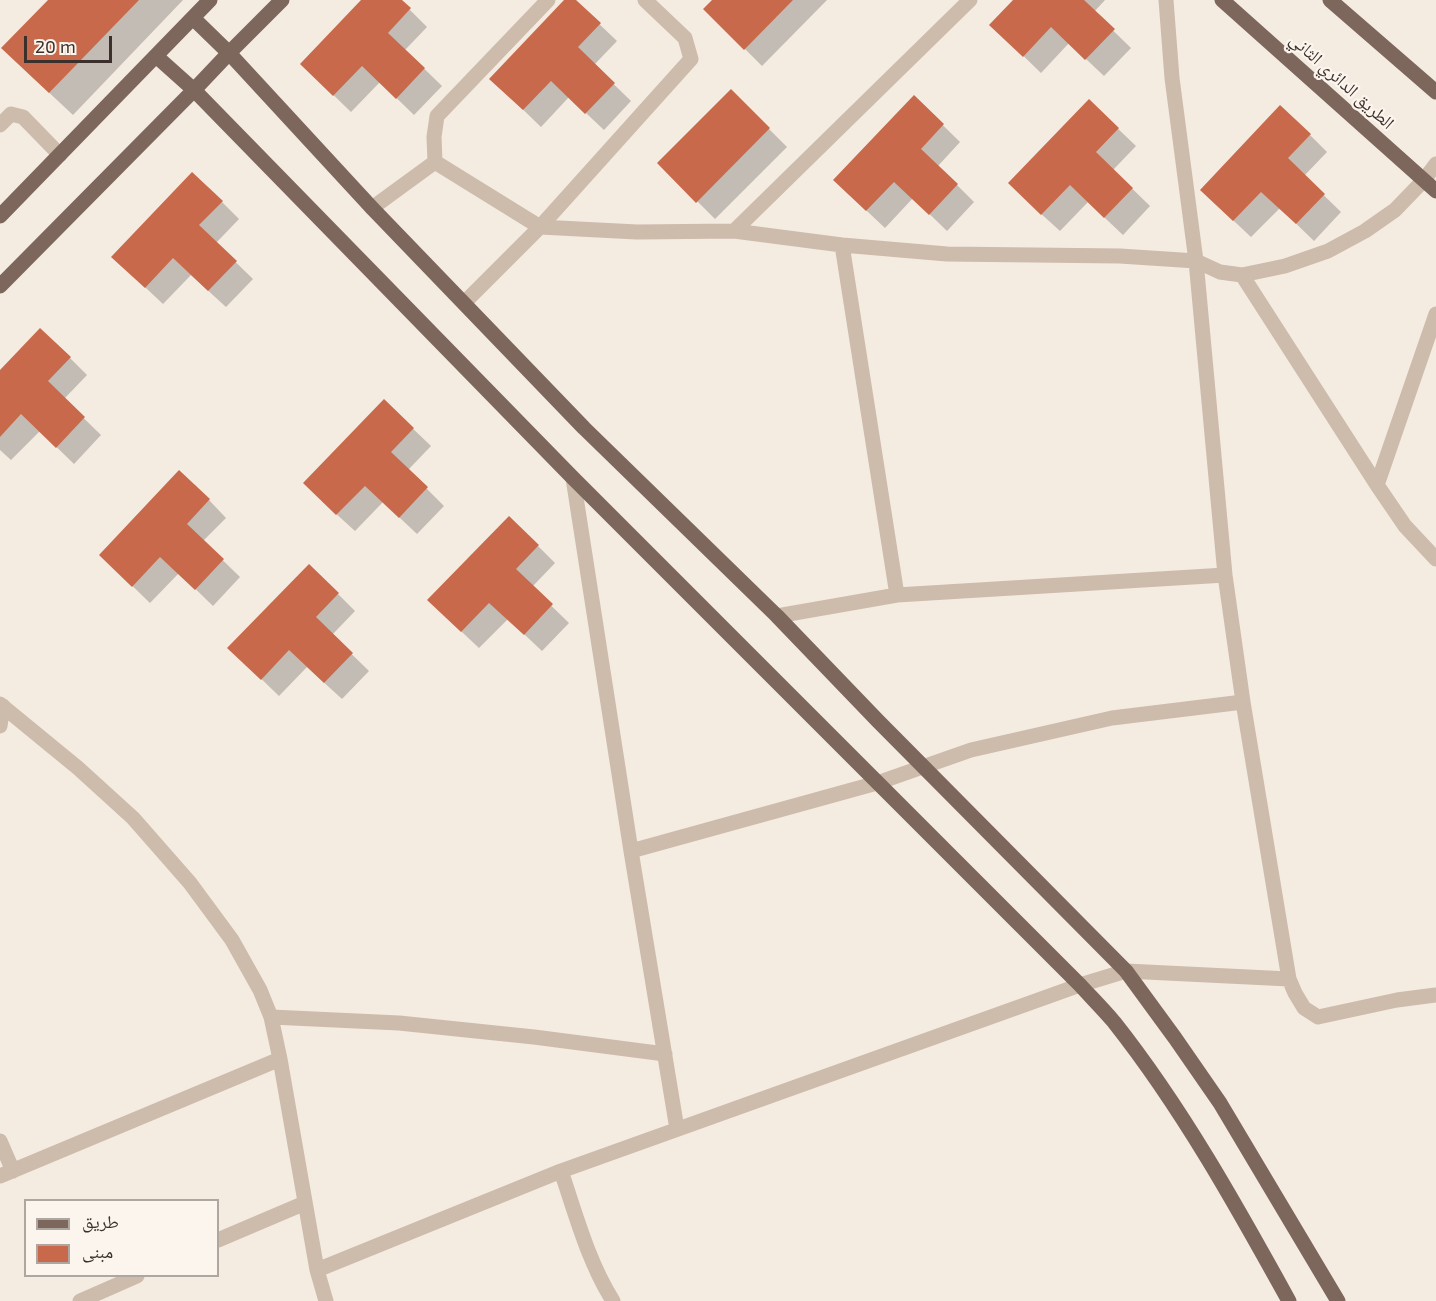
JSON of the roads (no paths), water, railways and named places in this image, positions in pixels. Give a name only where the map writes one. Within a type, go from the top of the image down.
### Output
[{"type":"main road","points":[[0,216],[210,0]]},
{"type":"main road","points":[[0,286],[282,0]]},
{"type":"main road","name":"الطريق الدائري الثاني","points":[[1222,0],[1436,191]]},
{"type":"main road","points":[[1330,0],[1436,92]]},
{"type":"main road","points":[[193,18],[229,53],[372,208],[593,436],[777,616],[1126,971],[1220,1103],[1338,1301]]},
{"type":"main road","points":[[156,56],[194,90],[573,478],[1080,985],[1113,1021],[1157,1080],[1215,1171],[1289,1301]]},
{"type":"street","points":[[435,162],[434,137],[437,116],[548,0]]},
{"type":"street","points":[[464,303],[540,227],[691,59],[685,38],[645,0]]},
{"type":"street","points":[[734,231],[970,0]]},
{"type":"street","points":[[1166,0],[1172,78],[1196,261],[1225,575],[1243,702],[1289,979],[1304,1008],[1318,1017],[1397,1000],[1436,995]]},
{"type":"street","points":[[0,125],[11,114],[23,117],[60,154]]},
{"type":"street","points":[[372,208],[435,162]]},
{"type":"street","points":[[435,162],[540,227],[637,232],[734,231],[842,246],[947,254],[1120,256],[1196,261],[1220,272],[1242,275],[1285,266],[1328,251],[1365,231],[1395,210],[1436,164]]},
{"type":"street","points":[[842,246],[897,595]]},
{"type":"street","points":[[1242,275],[1405,526],[1436,559]]},
{"type":"street","points":[[1377,485],[1436,314]]},
{"type":"street","points":[[573,478],[677,1129]]},
{"type":"street","points":[[777,616],[897,595],[1225,575]]},
{"type":"street","points":[[631,851],[877,783],[971,750],[1112,718],[1243,702]]},
{"type":"street","points":[[0,726],[2,705]]},
{"type":"street","points":[[2,705],[78,768],[133,818],[190,883],[232,940],[260,990],[272,1017],[317,1270],[326,1301]]},
{"type":"street","points":[[317,1270],[561,1171],[1080,985],[1126,971],[1289,979]]},
{"type":"street","points":[[272,1017],[399,1023],[665,1054]]},
{"type":"street","points":[[0,1141],[7,1173],[280,1059]]},
{"type":"street","points":[[561,1171],[583,1238],[602,1283],[613,1301]]},
{"type":"street","points":[[219,1240],[305,1203]]},
{"type":"street","points":[[80,1301],[133,1277]]}]
